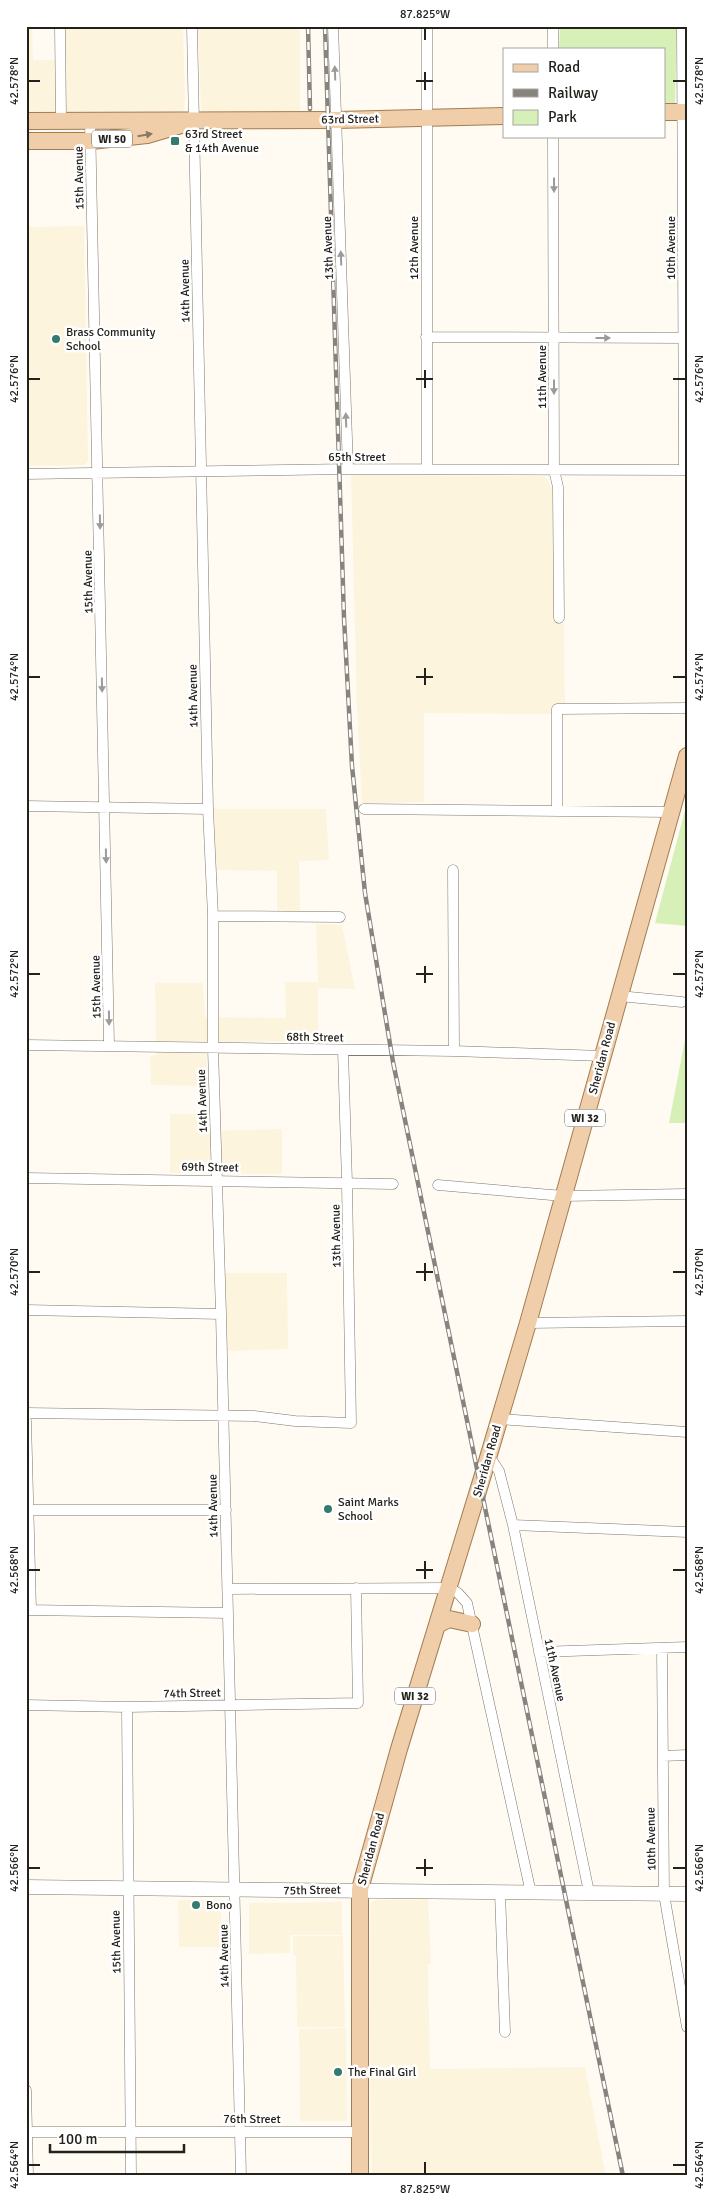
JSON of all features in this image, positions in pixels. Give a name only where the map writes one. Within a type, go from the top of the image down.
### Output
[{"type":"main road","points":[[666,112],[685,112]]},
{"type":"main road","name":"63rd Street","points":[[26,121],[336,120],[503,116]]},
{"type":"main road","name":"63rd Street","points":[[26,141],[91,141],[147,135],[195,120]]},
{"type":"main road","name":"Sheridan Road","points":[[360,2176],[360,1889],[399,1749],[528,1323],[687,756]]},
{"type":"main road","points":[[437,1625],[449,1619],[472,1624]]},
{"type":"street","points":[[60,26],[61,120]]},
{"type":"street","name":"14th Avenue","points":[[192,26],[208,809],[213,916],[216,1180],[222,1314],[229,1705],[236,1890],[241,2176]]},
{"type":"street","name":"13th Avenue","points":[[333,26],[348,469]]},
{"type":"street","name":"12th Avenue","points":[[427,26],[427,469]]},
{"type":"street","points":[[553,48],[554,26]]},
{"type":"street","name":"10th Avenue","points":[[682,26],[685,112],[685,470]]},
{"type":"street","name":"15th Avenue","points":[[90,120],[99,474],[109,1045]]},
{"type":"street","name":"11th Avenue","points":[[553,138],[554,470],[558,487],[560,618]]},
{"type":"street","points":[[426,337],[685,338]]},
{"type":"street","name":"65th Street","points":[[26,474],[348,469],[685,470]]},
{"type":"street","points":[[558,809],[557,709],[687,708]]},
{"type":"street","points":[[26,806],[208,809]]},
{"type":"street","points":[[364,809],[558,809],[671,812]]},
{"type":"street","points":[[453,870],[454,1051]]},
{"type":"street","points":[[213,916],[340,917]]},
{"type":"street","points":[[619,996],[682,1002]]},
{"type":"street","name":"68th Street","points":[[26,1045],[454,1051],[603,1056]]},
{"type":"street","name":"13th Avenue","points":[[224,1416],[351,1423],[343,1050]]},
{"type":"street","name":"69th Street","points":[[26,1178],[393,1184]]},
{"type":"street","points":[[438,1185],[563,1196],[687,1194]]},
{"type":"street","points":[[26,1310],[222,1314]]},
{"type":"street","points":[[528,1323],[687,1321]]},
{"type":"street","points":[[26,1413],[224,1416]]},
{"type":"street","points":[[499,1419],[687,1432]]},
{"type":"street","points":[[26,1421],[29,1610],[228,1613]]},
{"type":"street","name":"11th Avenue","points":[[489,1456],[499,1471],[513,1524],[590,1892]]},
{"type":"street","points":[[28,1510],[226,1510]]},
{"type":"street","points":[[513,1524],[687,1532]]},
{"type":"street","name":"74th Street","points":[[26,1705],[127,1707],[358,1703],[356,1588]]},
{"type":"street","points":[[228,1589],[449,1588],[458,1593],[467,1604],[472,1624],[531,1893]]},
{"type":"street","points":[[539,1652],[687,1647]]},
{"type":"street","name":"10th Avenue","points":[[662,1648],[664,1894],[687,2027]]},
{"type":"street","name":"15th Avenue","points":[[127,1707],[131,2176]]},
{"type":"street","points":[[663,1756],[687,1755]]},
{"type":"street","name":"75th Street","points":[[26,1886],[687,1894]]},
{"type":"street","points":[[500,1892],[505,2032]]},
{"type":"street","points":[[26,2090],[28,2176]]},
{"type":"street","name":"76th Street","points":[[27,2132],[359,2132]]},
{"type":"shaded area","points":[[26,26],[32,26],[33,60],[63,60],[63,26],[183,26],[185,100],[183,114],[26,116]]},
{"type":"shaded area","points":[[198,26],[300,26],[300,114],[204,113],[201,111]]},
{"type":"shaded area","name":"Brass Community School","points":[[84,226],[88,460],[87,463],[82,465],[26,466],[26,227]]},
{"type":"shaded area","points":[[351,475],[544,476],[553,489],[555,498],[556,622],[564,623],[565,705],[552,705],[552,714],[424,713],[424,802],[362,803],[357,707]]},
{"type":"shaded area","points":[[214,809],[326,809],[329,860],[299,861],[300,911],[277,911],[277,871],[216,870]]},
{"type":"shaded area","points":[[316,924],[342,925],[355,989],[318,988],[318,1041],[206,1042],[207,1086],[151,1085],[150,1056],[156,1055],[155,983],[203,983],[205,1017],[286,1018],[285,982],[318,982]]},
{"type":"shaded area","points":[[170,1114],[208,1114],[209,1131],[282,1129],[282,1174],[170,1173]]},
{"type":"shaded area","points":[[224,1273],[287,1273],[288,1349],[226,1351]]},
{"type":"shaded area","points":[[428,1896],[431,1964],[428,1964],[430,2069],[585,2067],[606,2176],[372,2176],[371,1906],[372,1902],[376,1900],[419,1900]]},
{"type":"shaded area","points":[[178,1900],[221,1900],[221,1947],[179,1947]]},
{"type":"shaded area","points":[[342,1902],[342,1935],[290,1935],[290,1953],[249,1954],[249,1903]]},
{"type":"shaded area","points":[[293,1936],[343,1936],[345,2027],[297,2027],[296,1956],[293,1955]]},
{"type":"shaded area","points":[[346,2028],[347,2121],[300,2121],[299,2029]]},
{"type":"green space","points":[[560,26],[677,26],[675,105],[666,106],[666,48],[559,48]]},
{"type":"green space","points":[[687,803],[687,926],[655,923]]},
{"type":"green space","points":[[687,1029],[687,1123],[669,1123]]},
{"type":"railway","points":[[308,26],[310,109]]},
{"type":"railway","points":[[325,26],[344,618],[352,766],[365,893],[393,1062],[623,2176]]},
{"type":"place","name":"63rd Street & 14th Avenue","points":[[175,141]]},
{"type":"place","name":"Brass Community School","points":[[56,339]]},
{"type":"place","name":"Saint Marks School","points":[[328,1509]]},
{"type":"place","name":"Bono","points":[[196,1905]]},
{"type":"place","name":"The Final Girl","points":[[338,2072]]}]
